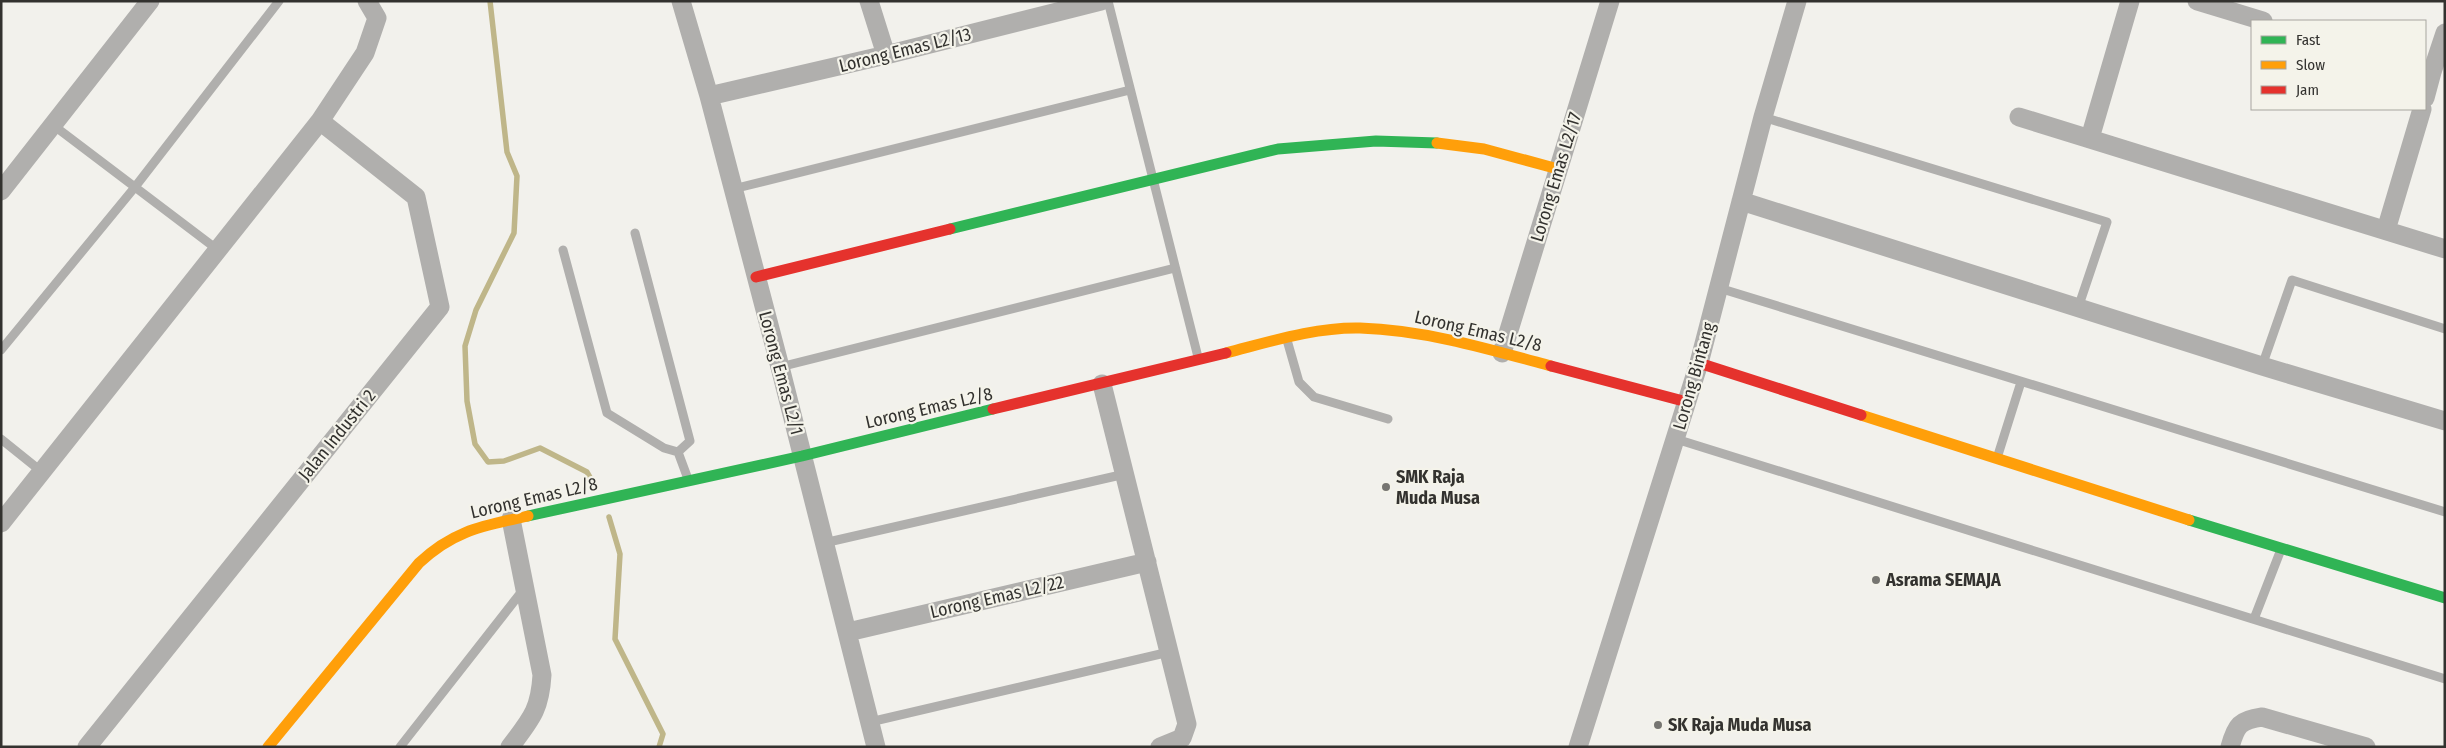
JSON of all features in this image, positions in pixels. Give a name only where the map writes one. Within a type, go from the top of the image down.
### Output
[{"type":"street","points":[[1,191],[150,1]]},
{"type":"street","points":[[1,523],[320,120],[365,53],[377,18],[367,1]]},
{"type":"street","name":"Lorong Emas L2/1","points":[[681,1],[709,96],[780,367],[876,747]]},
{"type":"street","points":[[869,1],[886,55]]},
{"type":"street","name":"Lorong Emas L2/13","points":[[709,96],[886,55],[1035,9],[1101,1]]},
{"type":"street","name":"Lorong Emas L2/17","points":[[1502,353],[1610,1]]},
{"type":"street","name":"Lorong Bintang","points":[[1578,747],[1699,363],[1763,117],[1797,1]]},
{"type":"street","points":[[2090,138],[2130,1]]},
{"type":"street","points":[[2197,1],[2260,20]]},
{"type":"street","points":[[2426,89],[2428,71],[2445,33]]},
{"type":"street","points":[[2386,230],[2422,110]]},
{"type":"street","points":[[2020,117],[2445,249]]},
{"type":"street","name":"Jalan Industri 2","points":[[87,747],[440,307],[416,197],[320,120]]},
{"type":"street","points":[[756,277],[1278,149],[1347,142],[1407,141],[1472,147],[1558,169]]},
{"type":"street","points":[[1741,201],[2262,366],[2445,421]]},
{"type":"street","name":"Lorong Emas L2/8","points":[[268,747],[419,563],[436,547],[472,528],[802,456],[1319,331],[1360,328],[1442,338],[1687,402]]},
{"type":"street","points":[[1699,363],[2281,549],[2445,598]]},
{"type":"street","points":[[1102,384],[1187,724],[1182,738],[1160,747]]},
{"type":"street","points":[[510,747],[530,722],[540,698],[542,674],[511,520]]},
{"type":"street","name":"Lorong Emas L2/22","points":[[848,632],[1147,562]]},
{"type":"street","points":[[2230,747],[2234,730],[2246,720],[2262,717],[2366,747]]},
{"type":"lane","points":[[1,350],[135,187],[279,1]]},
{"type":"lane","points":[[1108,1],[1151,180],[1198,360]]},
{"type":"lane","points":[[732,189],[1130,90]]},
{"type":"lane","points":[[1763,117],[2107,222],[2078,308]]},
{"type":"lane","points":[[53,125],[218,250]]},
{"type":"lane","points":[[635,233],[690,441],[678,452]]},
{"type":"lane","points":[[563,250],[606,412],[664,448],[678,452]]},
{"type":"lane","points":[[780,367],[1174,268]]},
{"type":"lane","points":[[2262,366],[2292,280],[2445,329]]},
{"type":"lane","points":[[1719,288],[2445,512]]},
{"type":"lane","points":[[1286,338],[1299,382],[1314,397],[1388,419]]},
{"type":"lane","points":[[1997,458],[2022,382]]},
{"type":"lane","points":[[1,439],[42,472]]},
{"type":"lane","points":[[1676,439],[2445,679]]},
{"type":"lane","points":[[678,452],[689,481]]},
{"type":"lane","points":[[824,543],[1124,474]]},
{"type":"lane","points":[[2254,619],[2281,549]]},
{"type":"lane","points":[[400,747],[525,588]]},
{"type":"lane","points":[[870,722],[1169,652]]},
{"type":"waterway","points":[[490,1],[507,152],[517,176],[514,233],[476,310],[465,346],[467,401],[475,444],[488,462],[504,461],[540,448],[587,472],[595,486]]},
{"type":"waterway","points":[[609,517],[620,554],[615,639],[663,734],[659,747]]},
{"type":"traffic: fast","points":[[950,229],[1278,149],[1376,141],[1437,143]]},
{"type":"traffic: fast","points":[[528,516],[802,456],[993,409]]},
{"type":"traffic: fast","points":[[2189,520],[2445,598]]},
{"type":"traffic: slow","points":[[1437,143],[1484,149],[1558,169]]},
{"type":"traffic: slow","points":[[1226,353],[1309,333],[1343,328],[1360,328],[1433,336],[1551,366]]},
{"type":"traffic: slow","points":[[1861,415],[2189,520]]},
{"type":"traffic: slow","points":[[268,747],[419,563],[444,543],[457,536],[483,527],[528,516]]},
{"type":"traffic: jam","points":[[756,277],[950,229]]},
{"type":"traffic: jam","points":[[993,409],[1226,353]]},
{"type":"traffic: jam","points":[[1699,363],[1861,415]]},
{"type":"traffic: jam","points":[[1551,366],[1687,402]]},
{"type":"place","name":"SMK Raja Muda Musa","points":[[1386,487]]},
{"type":"place","name":"Asrama SEMAJA","points":[[1876,580]]},
{"type":"place","name":"SK Raja Muda Musa","points":[[1658,725]]}]
